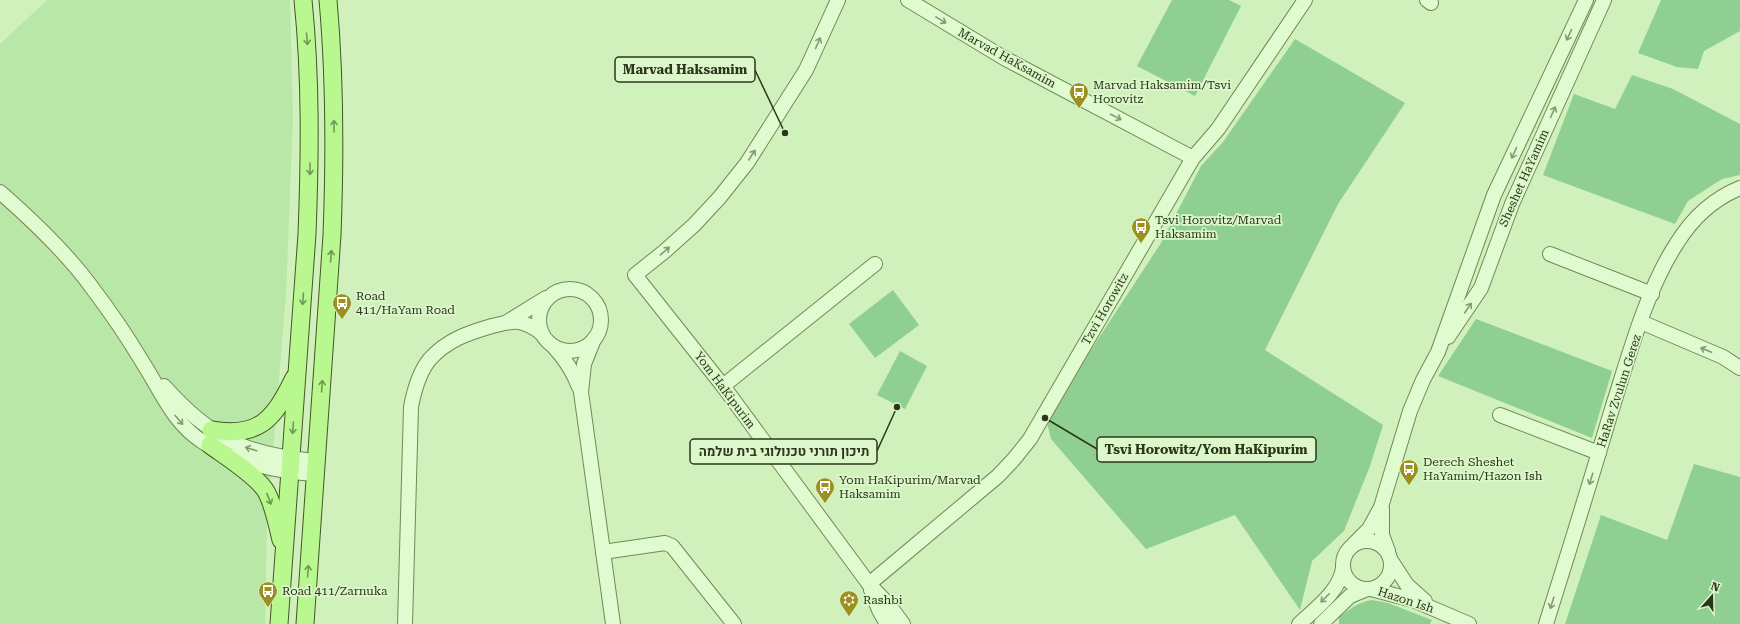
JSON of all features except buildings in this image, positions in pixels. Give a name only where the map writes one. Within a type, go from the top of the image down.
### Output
[{"type":"main road","points":[[279,624],[298,371],[310,175],[309,62],[303,0]]},
{"type":"main road","points":[[305,624],[332,235],[334,176],[334,62],[328,0]]},
{"type":"main road","points":[[211,438],[244,431],[261,425],[271,416],[282,402],[298,371]]},
{"type":"main road","points":[[211,438],[266,491],[273,508],[284,554]]},
{"type":"street","name":"Yom HaKipurim","points":[[838,0],[806,70],[747,163],[720,197],[694,225],[635,275],[723,386],[869,584],[889,605],[903,624]]},
{"type":"street","name":"Marvad HaKsamim","points":[[908,0],[1004,58],[1193,158]]},
{"type":"street","name":"Tzvi Horowitz","points":[[869,584],[998,476],[1030,439],[1193,158],[1218,129],[1305,0]]},
{"type":"street","name":"Sheshet HaYamim","points":[[1438,352],[1494,195],[1586,0]]},
{"type":"street","name":"Sheshet HaYamim","points":[[1354,544],[1372,525],[1383,503],[1410,411],[1423,380],[1438,352],[1481,288],[1512,204],[1604,0]]},
{"type":"street","name":"HaRav Zvulun Gerez","points":[[1546,624],[1641,322],[1652,294],[1669,256],[1691,224],[1717,201],[1740,188]]},
{"type":"street","points":[[0,192],[27,216],[90,284],[144,363],[211,438],[244,447],[291,466],[316,468]]},
{"type":"street","points":[[1550,254],[1652,294]]},
{"type":"street","points":[[723,386],[875,264]]},
{"type":"street","points":[[507,322],[556,291],[570,288],[580,290],[589,295],[596,302],[601,316],[600,328],[584,364],[581,392],[613,624]]},
{"type":"street","points":[[541,333],[539,314],[542,304],[548,297]]},
{"type":"street","points":[[405,624],[411,407],[414,391],[429,360],[439,350],[464,334],[507,322],[519,322],[531,326],[541,333],[547,341],[565,358],[572,370],[581,392]]},
{"type":"street","points":[[1641,322],[1723,357],[1740,368]]},
{"type":"street","points":[[554,347],[574,351],[587,346],[594,339]]},
{"type":"street","points":[[1500,415],[1599,453]]},
{"type":"street","name":"Sheshet HaYamim","points":[[1383,503],[1382,531],[1390,557]]},
{"type":"street","points":[[1299,624],[1335,587],[1341,576],[1343,560],[1346,553],[1354,544],[1361,541],[1372,541],[1380,544],[1390,557],[1391,573],[1387,580],[1381,585],[1350,596],[1320,624]]},
{"type":"street","points":[[603,552],[665,543],[672,546],[734,624]]},
{"type":"street","name":"Hazon Ish","points":[[1390,557],[1412,590],[1440,611]]},
{"type":"street","points":[[1343,568],[1349,582],[1359,588],[1369,589]]},
{"type":"street","name":"Yom HaKipurim","points":[[869,584],[878,610],[887,624]]},
{"type":"street","name":"Hazon Ish","points":[[1369,589],[1406,598],[1469,624]]},
{"type":"green space","points":[[47,0],[290,0],[293,118],[286,294],[267,524],[265,624],[0,624],[0,44]]},
{"type":"green space","points":[[1172,0],[1229,0],[1241,6],[1195,96],[1137,66]]},
{"type":"green space","points":[[1661,0],[1740,0],[1740,31],[1704,51],[1698,69],[1677,67],[1638,53]]},
{"type":"green space","points":[[1295,39],[1405,103],[1338,204],[1265,350],[1383,425],[1370,466],[1344,531],[1312,561],[1300,610],[1235,515],[1146,549],[1051,439],[1047,422],[1055,405],[1161,243],[1201,166],[1223,142]]},
{"type":"green space","points":[[1632,75],[1673,89],[1740,124],[1740,175],[1722,179],[1688,201],[1675,224],[1543,175],[1574,94],[1615,109]]},
{"type":"green space","points":[[893,290],[919,325],[875,358],[849,324]]},
{"type":"green space","points":[[1476,319],[1612,371],[1592,438],[1438,376]]},
{"type":"green space","points":[[900,351],[927,366],[905,409],[877,395]]},
{"type":"green space","points":[[1694,464],[1740,477],[1740,624],[1565,624],[1601,515],[1667,540]]},
{"type":"green space","points":[[1372,600],[1388,603],[1432,620],[1430,624],[1339,624],[1339,617],[1347,611],[1358,604]]},
{"type":"place","name":"Marvad Haksamim/Tsvi Horovitz","points":[[1079,109]]},
{"type":"place","name":"Marvad Haksamim","points":[[785,133]]},
{"type":"place","name":"Tsvi Horovitz/Marvad Haksamim","points":[[1141,244]]},
{"type":"place","name":"Road 411/HaYam Road","points":[[342,320]]},
{"type":"place","name":"תיכון תורני טכנולוגי בית שלמה","points":[[897,407]]},
{"type":"place","name":"Tsvi Horowitz/Yom HaKipurim","points":[[1045,418]]},
{"type":"place","name":"Derech Sheshet HaYamim/Hazon Ish","points":[[1409,486]]},
{"type":"place","name":"Yom HaKipurim/Marvad Haksamim","points":[[825,504]]},
{"type":"place","name":"Road 411/Zarnuka","points":[[268,608]]},
{"type":"place","name":"Rashbi","points":[[849,617]]}]
